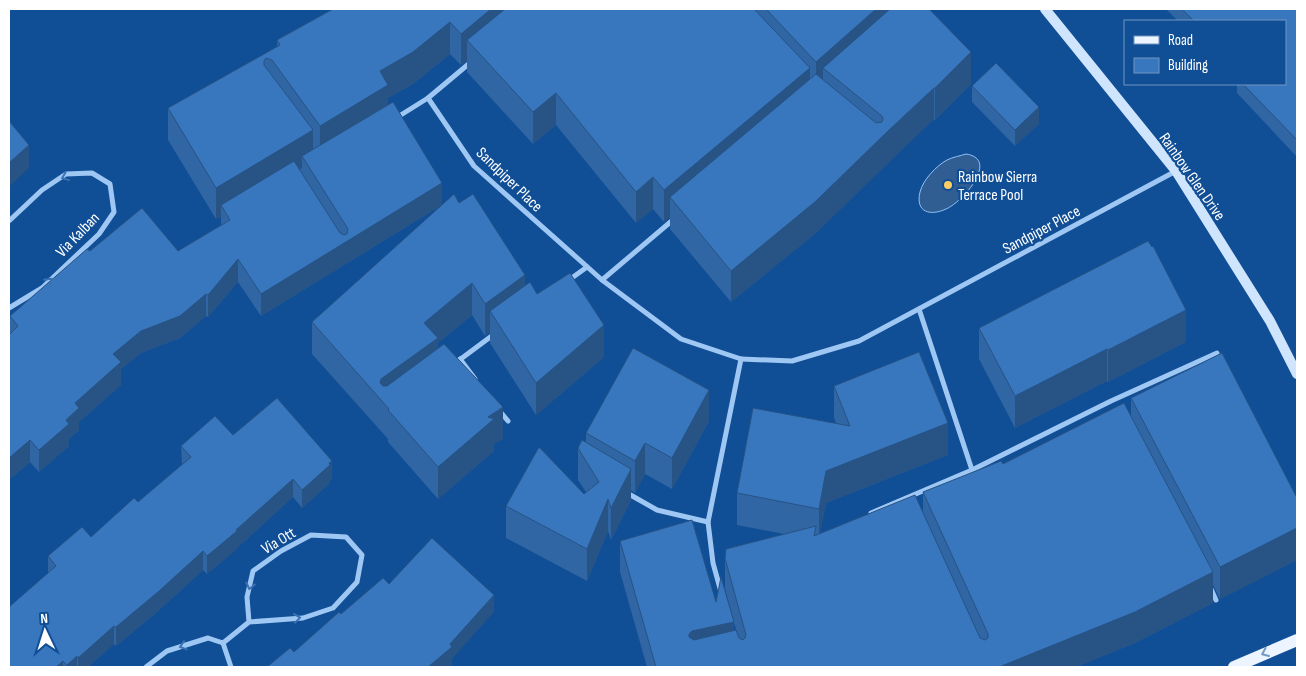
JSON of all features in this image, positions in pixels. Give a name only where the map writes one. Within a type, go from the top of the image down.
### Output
[{"type":"main road","points":[[1234,667],[1297,640]]},
{"type":"street","name":"Rainbow Glen Drive","points":[[1045,9],[1176,171],[1270,321],[1297,374]]},
{"type":"street","points":[[386,123],[428,98],[474,60]]},
{"type":"street","name":"Sandpiper Place","points":[[428,98],[474,166],[602,280],[681,339],[741,359],[792,360],[859,342],[1176,171]]},
{"type":"street","name":"Via Kalban","points":[[9,221],[42,190],[66,174],[92,172],[110,184],[114,212],[99,234],[72,257],[42,288],[9,308]]},
{"type":"street","points":[[602,280],[678,216]]},
{"type":"street","points":[[563,284],[587,267]]},
{"type":"street","points":[[919,309],[972,470]]},
{"type":"street","points":[[445,370],[500,330]]},
{"type":"street","points":[[869,514],[972,470],[1111,401],[1217,353]]},
{"type":"street","points":[[460,359],[478,382]]},
{"type":"street","points":[[723,600],[713,563],[708,522],[741,359]]},
{"type":"street","points":[[1111,401],[1116,409]]},
{"type":"street","points":[[496,406],[508,421]]},
{"type":"street","points":[[624,492],[657,510],[708,522]]},
{"type":"street","points":[[907,498],[911,506]]},
{"type":"street","name":"Via Ott","points":[[311,535],[346,537],[362,555],[357,582],[333,608],[302,618],[249,622],[247,597],[253,571],[282,551],[311,535]]},
{"type":"street","points":[[1207,583],[1216,600]]},
{"type":"street","points":[[223,643],[249,622]]},
{"type":"street","points":[[146,667],[167,651],[208,638],[223,643]]},
{"type":"street","points":[[223,643],[231,667]]},
{"type":"water","name":"Rainbow Sierra Terrace Pool","points":[[966,154],[976,158],[980,164],[979,172],[969,190],[946,209],[930,212],[922,208],[919,199],[920,192],[930,174],[947,160]]},
{"type":"building","points":[[333,9],[491,9],[461,34],[450,22],[413,52],[380,71],[388,85],[320,126],[272,60],[266,58],[264,65],[313,130],[216,188],[168,108],[280,45],[277,40]]},
{"type":"building","points":[[505,9],[754,9],[810,68],[664,190],[653,177],[636,192],[556,93],[533,112],[467,40]]},
{"type":"building","points":[[766,9],[876,9],[816,62]]},
{"type":"building","points":[[890,9],[929,9],[971,52],[816,201],[731,271],[670,197],[816,74],[876,123],[882,122],[882,116],[823,68]]},
{"type":"building","points":[[1182,9],[1297,9],[1297,140],[1244,85],[1286,85],[1286,20],[1193,20]]},
{"type":"building","points":[[996,63],[1039,107],[1015,130],[972,86]]},
{"type":"building","points":[[393,102],[442,183],[261,294],[238,259],[208,295],[206,294],[180,316],[141,331],[113,354],[121,362],[75,403],[79,408],[66,420],[69,424],[39,450],[30,440],[9,458],[9,335],[18,326],[10,316],[87,249],[90,251],[142,208],[178,251],[230,220],[221,205],[294,161],[340,233],[347,234],[348,229],[302,156]]},
{"type":"building","points":[[9,121],[29,145],[9,163]]},
{"type":"building","points":[[454,194],[459,203],[473,194],[525,275],[485,304],[472,283],[424,323],[438,338],[381,379],[380,383],[383,386],[387,386],[444,344],[503,407],[488,417],[494,419],[438,467],[312,322]]},
{"type":"building","points":[[1148,241],[1153,246],[1186,310],[1015,396],[979,328]]},
{"type":"building","points":[[570,273],[604,325],[536,383],[490,311],[530,282],[537,294]]},
{"type":"building","points":[[633,348],[709,390],[672,458],[645,443],[635,461],[586,433]]},
{"type":"building","points":[[919,352],[948,423],[826,471],[819,509],[737,493],[753,408],[850,426],[834,386]]},
{"type":"building","points":[[1222,353],[1297,498],[1297,528],[1220,567],[1131,398]]},
{"type":"building","points":[[277,398],[332,461],[329,463],[330,465],[302,490],[293,479],[207,556],[203,551],[158,592],[67,665],[63,661],[56,667],[9,667],[9,607],[56,566],[48,556],[82,527],[91,537],[134,498],[138,502],[191,457],[181,446],[215,416],[233,435]]},
{"type":"building","points":[[1124,403],[1213,572],[1135,612],[999,667],[656,667],[620,541],[692,520],[716,602],[721,577],[734,622],[692,631],[689,637],[694,640],[736,630],[739,638],[743,640],[746,635],[725,558],[726,549],[816,526],[814,536],[915,495],[980,638],[985,640],[988,638],[988,634],[923,492],[1001,461],[1003,464]]},
{"type":"building","points":[[582,440],[631,469],[611,508],[608,499],[587,549],[506,506],[539,447],[584,494],[599,482],[578,448]]},
{"type":"building","points":[[432,538],[494,595],[450,644],[452,647],[428,667],[267,667],[290,648],[294,652],[339,612],[341,614],[383,578],[389,584]]},
{"type":"place","name":"Rainbow Sierra Terrace Pool","points":[[948,185]]}]
